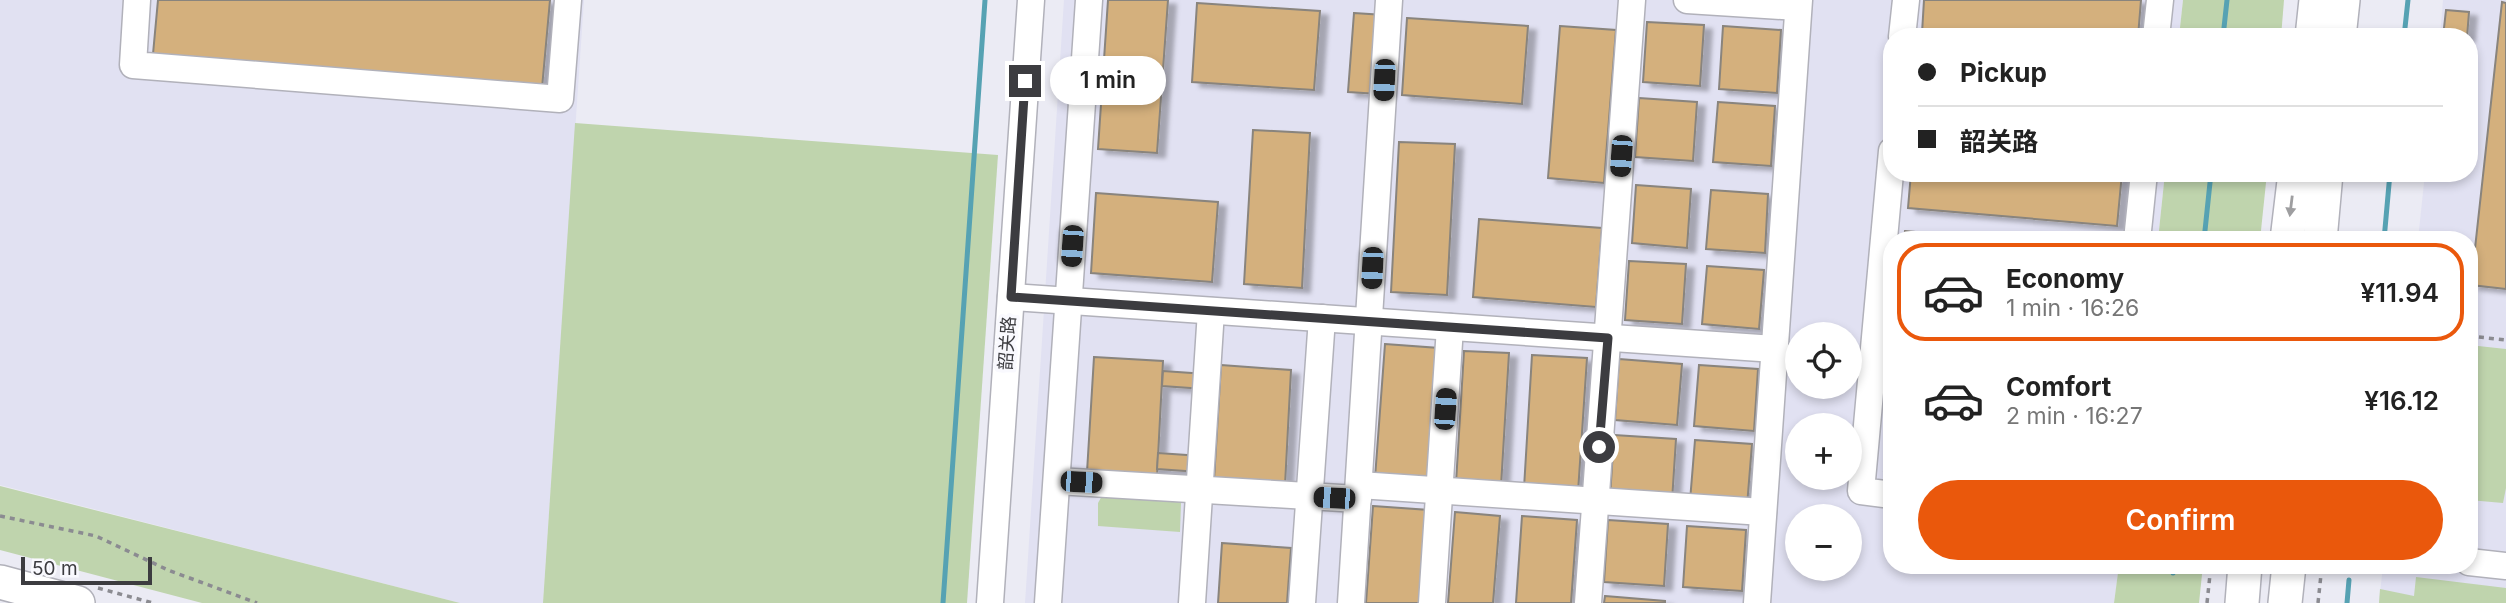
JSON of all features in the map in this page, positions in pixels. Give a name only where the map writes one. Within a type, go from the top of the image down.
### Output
[{"type":"main road","points":[[2313,28],[2316,0]]},
{"type":"main road","points":[[2340,28],[2343,0]]},
{"type":"main road","points":[[2288,231],[2294,182]]},
{"type":"main road","points":[[2321,231],[2325,182]]},
{"type":"main road","points":[[2242,601],[2244,574]]},
{"type":"main road","points":[[2285,603],[2288,574]]},
{"type":"main road","points":[[0,582],[78,603]]},
{"type":"street","points":[[137,0],[133,65],[560,99],[568,0]]},
{"type":"street","name":"韶关路","points":[[990,603],[1031,0]]},
{"type":"street","points":[[1048,603],[1089,0]]},
{"type":"street","points":[[1351,603],[1389,0]]},
{"type":"street","points":[[1588,603],[1632,0]]},
{"type":"street","points":[[1687,0],[1799,4],[1757,603]]},
{"type":"street","points":[[1903,28],[1906,0]]},
{"type":"street","points":[[2157,28],[2160,0]]},
{"type":"street","points":[[1885,231],[1889,182]]},
{"type":"street","points":[[2138,231],[2143,182]]},
{"type":"street","points":[[1883,250],[1861,491],[1883,494]]},
{"type":"street","points":[[1011,297],[1774,349]]},
{"type":"street","points":[[1192,603],[1211,311]]},
{"type":"street","points":[[1302,603],[1322,318]]},
{"type":"street","points":[[1432,603],[1450,327]]},
{"type":"street","points":[[1057,481],[1310,496],[1440,490],[1763,512]]},
{"type":"street","points":[[2478,561],[2505,559]]},
{"type":"path","points":[[2478,337],[2506,340]]},
{"type":"path","points":[[0,516],[96,536],[168,570],[257,603]]},
{"type":"path","points":[[2207,603],[2210,574]]},
{"type":"path","points":[[2318,603],[2321,574]]},
{"type":"shaded area","points":[[0,0],[584,0],[543,603],[460,603],[0,485]]},
{"type":"shaded area","points":[[1064,0],[2183,0],[2180,28],[1883,28],[1883,182],[2164,182],[2159,231],[1883,231],[1883,574],[2118,574],[2114,603],[1025,603]]},
{"type":"shaded area","points":[[2443,0],[2506,0],[2506,603],[2379,603],[2382,574],[2478,574],[2478,231],[2419,231],[2424,182],[2478,182],[2478,28],[2441,28]]},
{"type":"green space","points":[[2183,0],[2284,0],[2282,28],[2180,28]]},
{"type":"green space","points":[[575,123],[998,155],[967,603],[543,603]]},
{"type":"green space","points":[[2164,182],[2266,182],[2261,231],[2159,231]]},
{"type":"green space","points":[[2478,346],[2506,349],[2506,488],[2503,503],[2478,501]]},
{"type":"green space","points":[[0,486],[460,603],[202,603],[0,550]]},
{"type":"green space","points":[[1103,494],[1178,500],[1181,503],[1180,532],[1098,526],[1098,503]]},
{"type":"green space","points":[[2118,574],[2202,574],[2199,603],[2114,603]]},
{"type":"green space","points":[[2416,577],[2506,588],[2506,603],[2379,603],[2380,589],[2414,596]]},
{"type":"building","points":[[158,0],[550,0],[542,88],[153,54]]},
{"type":"building","points":[[1108,0],[1168,0],[1157,153],[1098,149]]},
{"type":"building","points":[[1924,0],[2141,0],[2139,28],[1922,28]]},
{"type":"building","points":[[2502,2],[2506,3],[2506,289],[2478,286],[2477,231]]},
{"type":"building","points":[[1197,3],[1320,11],[1314,90],[1192,82]]},
{"type":"building","points":[[2446,10],[2469,12],[2468,28],[2444,28]]},
{"type":"building","points":[[1354,13],[1384,15],[1379,94],[1348,92]]},
{"type":"building","points":[[1407,18],[1528,26],[1522,104],[1402,95]]},
{"type":"building","points":[[1647,22],[1704,25],[1700,86],[1643,82]]},
{"type":"building","points":[[1560,26],[1616,30],[1604,183],[1548,178]]},
{"type":"building","points":[[1723,26],[1781,30],[1777,93],[1719,89]]},
{"type":"building","points":[[1639,98],[1697,102],[1693,161],[1635,157]]},
{"type":"building","points":[[1718,102],[1775,106],[1771,166],[1713,162]]},
{"type":"building","points":[[1253,130],[1310,133],[1302,288],[1244,284]]},
{"type":"building","points":[[1399,142],[1455,144],[1447,295],[1391,292]]},
{"type":"building","points":[[1910,182],[2121,182],[2117,226],[1908,208]]},
{"type":"building","points":[[1636,185],[1691,189],[1687,248],[1632,243]]},
{"type":"building","points":[[1711,190],[1768,194],[1765,253],[1706,249]]},
{"type":"building","points":[[1096,193],[1218,202],[1212,282],[1091,273]]},
{"type":"building","points":[[1479,219],[1602,228],[1596,307],[1473,297]]},
{"type":"building","points":[[1629,261],[1686,264],[1682,324],[1625,320]]},
{"type":"building","points":[[1707,266],[1764,270],[1759,329],[1702,324]]},
{"type":"building","points":[[1385,344],[1439,348],[1430,481],[1375,478]]},
{"type":"building","points":[[1464,351],[1509,353],[1501,486],[1456,483]]},
{"type":"building","points":[[1532,355],[1587,358],[1578,492],[1524,488]]},
{"type":"building","points":[[1094,357],[1163,361],[1157,476],[1087,472]]},
{"type":"building","points":[[1619,359],[1682,364],[1677,425],[1615,420]]},
{"type":"building","points":[[1221,365],[1291,370],[1285,485],[1214,480]]},
{"type":"building","points":[[1699,365],[1758,369],[1754,431],[1694,426]]},
{"type":"building","points":[[1163,371],[1220,375],[1219,390],[1162,386]]},
{"type":"building","points":[[1614,435],[1676,439],[1672,501],[1610,497]]},
{"type":"building","points":[[1695,440],[1752,444],[1747,506],[1690,501]]},
{"type":"building","points":[[1158,453],[1215,457],[1214,473],[1157,469]]},
{"type":"building","points":[[1373,506],[1429,510],[1422,603],[1366,603]]},
{"type":"building","points":[[1455,512],[1500,516],[1493,603],[1448,603]]},
{"type":"building","points":[[1522,516],[1577,520],[1571,603],[1516,603]]},
{"type":"building","points":[[1608,520],[1668,524],[1664,586],[1604,582]]},
{"type":"building","points":[[1687,526],[1746,530],[1742,591],[1683,587]]},
{"type":"building","points":[[1222,543],[1291,548],[1287,603],[1218,603]]},
{"type":"building","points":[[1605,596],[1665,601],[1665,603],[1604,603]]},
{"type":"waterway","points":[[943,603],[985,0]]},
{"type":"waterway","points":[[2224,28],[2227,0]]},
{"type":"waterway","points":[[2405,28],[2408,0]]},
{"type":"waterway","points":[[2205,231],[2210,182]]},
{"type":"waterway","points":[[2385,231],[2389,182]]},
{"type":"waterway","points":[[2347,603],[2349,580]]},
{"type":"route","points":[[1025,81],[1011,297],[1608,338],[1599,447]]}]
